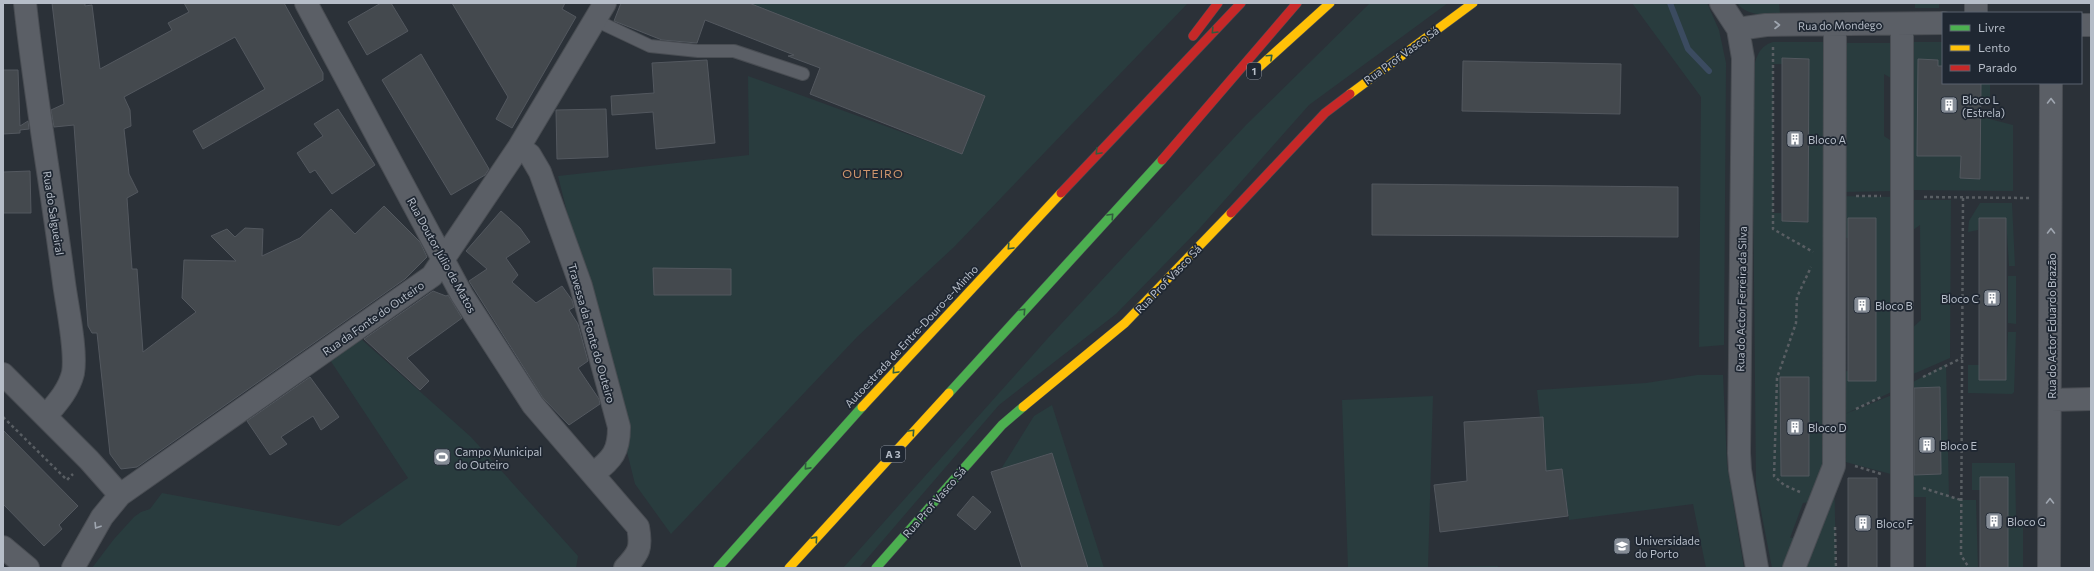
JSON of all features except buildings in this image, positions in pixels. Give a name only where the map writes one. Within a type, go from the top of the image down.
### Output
[{"type":"main road","points":[[1185,45],[1218,3]]},
{"type":"main road","points":[[1125,124],[1241,3]]},
{"type":"main road","name":"1","points":[[1180,141],[1297,3]]},
{"type":"main road","name":"1","points":[[1253,73],[1308,20],[1330,3]]},
{"type":"main road","name":"Rua Prof Vasco Sá","points":[[876,568],[1002,425],[1125,323],[1218,228],[1325,113],[1374,75],[1473,3]]},
{"type":"main road","points":[[1125,124],[1176,57]]},
{"type":"main road","name":"1","points":[[1180,141],[1236,89]]},
{"type":"main road","name":"Autoestrada de Entre-Douro-e-Minho","points":[[718,568],[807,467],[1125,124]]},
{"type":"main road","name":"A 3","points":[[789,568],[1180,141]]},
{"type":"street","name":"Rua do Salgueiral","points":[[25,3],[33,75],[58,236],[74,362],[68,386],[62,397],[46,416]]},
{"type":"street","name":"Rua Doutor Júlio de Matos","points":[[306,3],[462,295],[532,405],[638,527],[641,543],[636,555],[625,568]]},
{"type":"street","points":[[1721,3],[1738,30]]},
{"type":"street","name":"Rua da Fonte do Outeiro","points":[[73,568],[102,517],[120,494],[432,276],[519,147],[600,11]]},
{"type":"street","points":[[1902,24],[1902,568]]},
{"type":"street","name":"Rua do Mondego","points":[[1738,30],[1766,25],[1942,24]]},
{"type":"street","points":[[1794,568],[1834,466],[1834,196],[1836,25]]},
{"type":"street","name":"Rua do Actor Ferreira da Silva","points":[[1738,30],[1743,58],[1739,453],[1740,470],[1757,568]]},
{"type":"street","name":"Rua do Actor Eduardo Brazão","points":[[2049,568],[2051,400],[2051,84]]},
{"type":"street","name":"Travessa da Fonte do Outeiro","points":[[519,147],[530,155],[540,172],[581,286],[618,427],[619,442],[614,456],[593,474]]},
{"type":"street","points":[[3,374],[89,460],[120,494]]},
{"type":"street","points":[[2051,400],[2091,399]]},
{"type":"street","points":[[3,547],[28,568]]},
{"type":"lane","points":[[600,11],[650,46],[698,51],[734,51],[803,74]]},
{"type":"path","points":[[1772,42],[1773,229],[1817,254]]},
{"type":"path","points":[[1834,196],[2051,198]]},
{"type":"path","points":[[1963,198],[1961,555],[1969,568]]},
{"type":"path","points":[[1814,262],[1797,297],[1796,323],[1777,378],[1774,476],[1784,485],[1820,502]]},
{"type":"path","points":[[3,417],[67,480],[78,470]]},
{"type":"shaded area","points":[[749,3],[1188,3],[954,247],[857,337],[671,534],[635,484],[558,176],[749,155],[748,76],[962,154],[985,97]]},
{"type":"shaded area","points":[[1370,3],[1448,3],[1309,105],[1199,229],[1116,314],[999,405],[859,568],[843,568],[1048,338],[1246,125]]},
{"type":"shaded area","points":[[1632,3],[1707,3],[1719,30],[1726,63],[1724,345],[1699,347],[1701,97]]},
{"type":"shaded area","points":[[1737,3],[1779,3],[1780,14],[1751,13],[1746,11]]},
{"type":"shaded area","points":[[1915,3],[1939,3],[1939,8],[1915,8]]},
{"type":"shaded area","points":[[1773,42],[1836,42],[1834,196],[1902,197],[1902,387],[1845,414],[1902,391],[1902,477],[1838,460],[1834,466],[1836,568],[1772,568],[1756,485],[1752,77],[1757,56],[1767,44]],"holes":[[[1782,58],[1809,59],[1808,222],[1782,221],[1781,213],[1773,213],[1773,64],[1782,64]],[[1834,238],[1848,238],[1848,371],[1834,372]],[[1817,501],[1806,536],[1790,538],[1803,503]]]},
{"type":"shaded area","points":[[1909,42],[1942,42],[1942,66],[1938,66],[1938,60],[1920,59],[1917,156],[1937,156],[1937,149],[1961,149],[1960,178],[1980,179],[1981,120],[1970,119],[1970,114],[2013,125],[2013,191],[1908,190]]},
{"type":"shaded area","points":[[1840,43],[1897,43],[1896,81],[1884,74],[1884,136],[1896,144],[1896,191],[1839,192]]},
{"type":"shaded area","points":[[1981,84],[1990,84],[1990,99],[1988,101],[1970,102],[1970,97],[1981,97]]},
{"type":"shaded area","points":[[1909,200],[1951,200],[1950,358],[1911,375],[1910,330],[1921,320],[1920,225],[1909,233]]},
{"type":"shaded area","points":[[1980,203],[2012,203],[2015,266],[2009,266],[2006,218],[1979,218],[1978,230],[1968,232],[1969,221]]},
{"type":"shaded area","points":[[2008,276],[2016,276],[2016,324],[2008,323]]},
{"type":"shaded area","points":[[2008,332],[2016,332],[2014,392],[2012,394],[1968,393],[1968,365],[1979,365],[1979,380],[2006,380]]},
{"type":"shaded area","name":"Campo Municipal do Outeiro","points":[[361,339],[471,437],[578,556],[576,568],[92,568],[114,539],[134,517],[141,512],[150,509],[162,493],[339,526],[408,478],[330,360]]},
{"type":"shaded area","points":[[1946,364],[1949,496],[1961,500],[1976,500],[1978,568],[1926,568],[1926,497],[1902,497],[1913,484],[1914,475],[1941,474],[1940,387],[1912,388],[1913,382]]},
{"type":"shaded area","points":[[1697,375],[1723,375],[1727,465],[1744,568],[1706,568],[1693,504],[1569,520],[1562,469],[1546,472],[1537,390],[1646,383]]},
{"type":"shaded area","points":[[1433,396],[1428,567],[1498,566],[1497,568],[1348,568],[1342,400]]},
{"type":"shaded area","points":[[1052,405],[1104,568],[1088,568],[1052,453],[1001,469],[1034,416]]},
{"type":"shaded area","points":[[1972,463],[2015,463],[2016,517],[2008,517],[2008,477],[1980,477],[1980,490],[1972,490]]},
{"type":"shaded area","points":[[2008,524],[2023,525],[2023,568],[2008,568]]},
{"type":"waterway","points":[[1670,3],[1688,49],[1709,71]]},
{"type":"traffic: fast","points":[[949,393],[1162,160]]},
{"type":"traffic: fast","points":[[718,568],[862,407]]},
{"type":"traffic: fast","points":[[876,568],[1002,425],[1023,407]]},
{"type":"traffic: slow","points":[[1258,68],[1330,3]]},
{"type":"traffic: slow","points":[[1350,94],[1473,3]]},
{"type":"traffic: slow","points":[[862,407],[1061,193]]},
{"type":"traffic: slow","points":[[1023,407],[1125,323],[1231,213]]},
{"type":"traffic: slow","points":[[789,568],[949,393]]},
{"type":"traffic: jam","points":[[1193,36],[1218,3]]},
{"type":"traffic: jam","points":[[1061,193],[1241,3]]},
{"type":"traffic: jam","points":[[1162,160],[1297,3]]},
{"type":"traffic: jam","points":[[1231,213],[1325,113],[1350,94]]},
{"type":"place","name":"Bloco L (Estrela)","points":[[1949,105]]},
{"type":"place","name":"Bloco A","points":[[1795,139]]},
{"type":"place","name":"Bloco C","points":[[1992,298]]},
{"type":"place","name":"Bloco B","points":[[1862,305]]},
{"type":"place","name":"Bloco D","points":[[1795,427]]},
{"type":"place","name":"Bloco E","points":[[1927,445]]},
{"type":"place","name":"Campo Municipal do Outeiro","points":[[442,457]]},
{"type":"place","name":"Bloco G","points":[[1994,521]]},
{"type":"place","name":"Bloco F","points":[[1863,523]]},
{"type":"place","name":"Universidade do Porto","points":[[1622,546]]},
{"type":"district","name":"OUTEIRO","points":[[873,173]]}]
